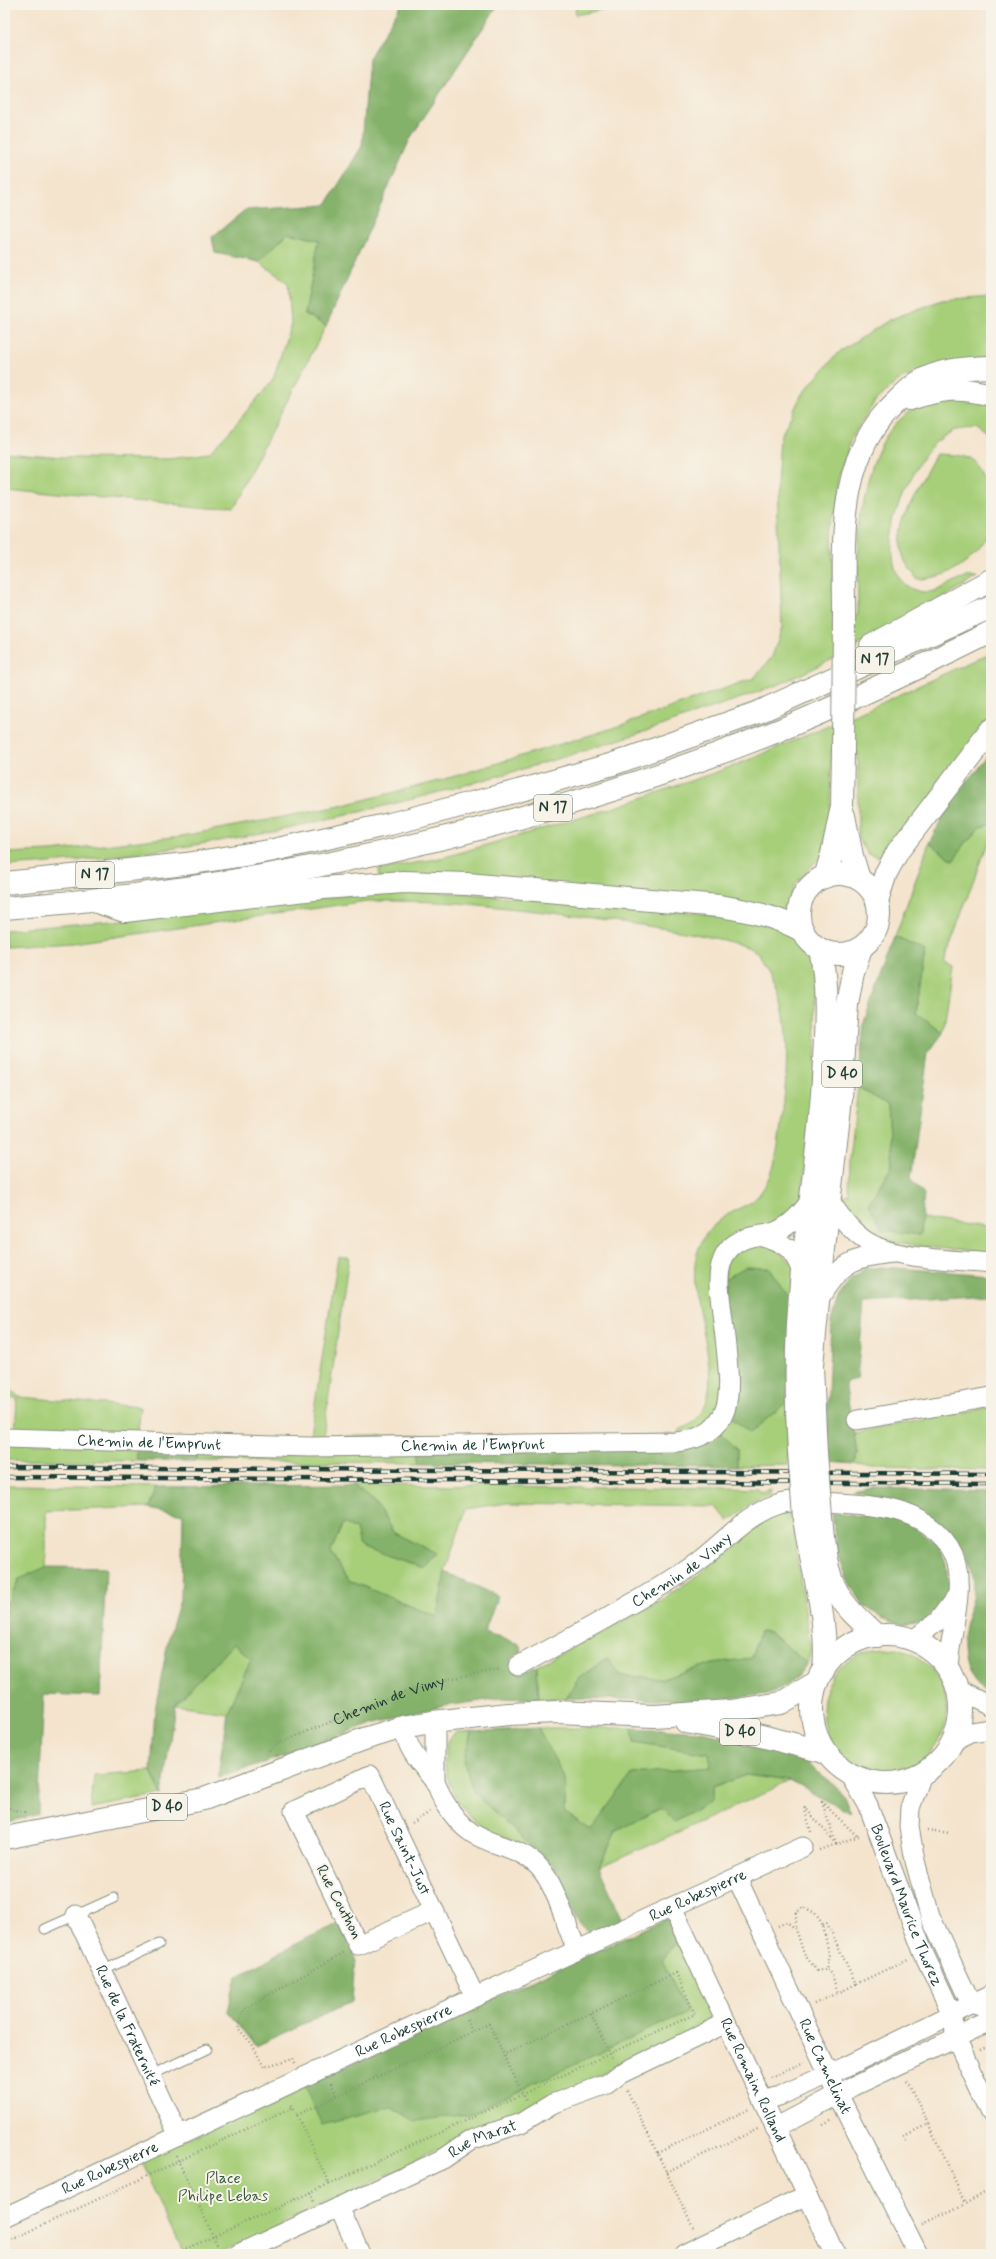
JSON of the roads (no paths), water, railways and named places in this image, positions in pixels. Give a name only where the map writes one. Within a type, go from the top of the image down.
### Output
[{"type":"main road","points":[[825,877],[832,854],[842,806],[844,538],[852,474],[859,453],[870,434],[892,405],[918,382],[942,373],[967,368],[991,367]]},
{"type":"main road","points":[[892,405],[945,389],[968,389],[991,395]]},
{"type":"main road","points":[[759,712],[789,685],[889,638],[991,580]]},
{"type":"main road","name":"N 17","points":[[5,883],[186,864],[269,851],[390,824],[612,764],[759,712],[991,607]]},
{"type":"main road","name":"N 17","points":[[5,908],[90,900],[190,887],[296,870],[394,851],[524,817],[618,788],[765,736],[890,682],[991,632]]},
{"type":"main road","points":[[877,901],[886,873],[898,851],[991,730]]},
{"type":"main road","points":[[842,806],[852,856],[859,879]]},
{"type":"main road","points":[[842,874],[859,879],[866,885],[877,901],[879,914],[877,927],[871,939],[861,948],[847,953],[833,954],[820,949],[813,944],[803,931],[800,918],[800,905],[805,893],[814,883],[825,877],[842,874]]},
{"type":"main road","points":[[90,900],[125,911],[323,888],[403,882],[467,884],[719,906],[756,911],[782,920],[803,931]]},
{"type":"main road","name":"D 40","points":[[432,1722],[509,1714],[556,1712],[654,1716],[731,1711],[781,1703],[821,1676],[826,1651],[812,1517],[808,1453],[797,1368],[802,1272],[821,1200],[841,1098],[847,1004],[852,972],[861,948]]},
{"type":"main road","name":"D 40","points":[[808,1453],[812,1366],[818,1302],[822,1102],[826,1027],[826,982],[820,949]]},
{"type":"main road","name":"D 40","points":[[812,1517],[838,1593],[852,1612],[877,1636]]},
{"type":"main road","points":[[894,1635],[913,1640],[928,1649],[948,1670],[957,1689],[960,1707],[958,1725],[953,1741],[936,1764],[922,1774],[907,1781],[888,1784],[868,1782],[850,1774],[832,1761],[825,1752],[817,1736],[812,1718],[813,1700],[821,1676],[834,1657],[847,1647],[862,1640],[877,1636],[894,1635]]},
{"type":"main road","name":"D 40","points":[[654,1716],[757,1736],[825,1752]]},
{"type":"main road","name":"Chemin de Vimy","points":[[5,1838],[204,1799],[364,1739],[403,1727],[432,1722]]},
{"type":"street","name":"Chemin de l'Emprunt","points":[[5,1438],[310,1446],[501,1445],[690,1441],[708,1433],[722,1417],[728,1402],[729,1373],[719,1286],[721,1259],[736,1243],[752,1237],[762,1236],[786,1226],[800,1214],[821,1200]]},
{"type":"street","points":[[821,1200],[842,1218],[856,1233],[876,1246],[897,1253]]},
{"type":"street","points":[[762,1236],[774,1240],[789,1248],[796,1256],[802,1272]]},
{"type":"street","points":[[818,1302],[832,1277],[851,1261],[874,1255],[897,1253],[991,1263]]},
{"type":"street","points":[[857,1420],[991,1397]]},
{"type":"street","name":"Chemin de Vimy","points":[[518,1666],[615,1614],[687,1570],[749,1519],[770,1508],[792,1502],[861,1505],[903,1512],[922,1522],[937,1533],[948,1546],[956,1561],[958,1579],[958,1594],[949,1648],[948,1670]]},
{"type":"street","points":[[913,1640],[938,1621],[958,1594]]},
{"type":"street","points":[[957,1689],[991,1706]]},
{"type":"street","points":[[432,1722],[435,1734],[435,1783]]},
{"type":"street","points":[[403,1727],[408,1744],[419,1764],[435,1783],[443,1801],[454,1816],[471,1833],[493,1844],[520,1852],[540,1868],[552,1886],[577,1950]]},
{"type":"street","points":[[953,1741],[971,1732],[991,1729]]},
{"type":"street","name":"Boulevard Maurice Thorez","points":[[850,1774],[868,1805],[923,1952],[952,2014],[956,2038],[991,2113]]},
{"type":"street","name":"Boulevard Maurice Thorez","points":[[922,1774],[910,1808],[909,1827],[918,1874],[930,1916],[971,2004]]},
{"type":"street","name":"Rue Saint-Just","points":[[294,1811],[370,1775],[475,1997]]},
{"type":"street","name":"Rue Couthon","points":[[294,1811],[358,1945],[433,1911]]},
{"type":"street","name":"Rue Robespierre","points":[[5,2217],[475,1997],[811,1845]]},
{"type":"street","name":"Rue Camelinat","points":[[737,1878],[838,2094],[918,2254]]},
{"type":"street","name":"Rue Romain Rolland","points":[[672,1907],[726,2023],[769,2127],[808,2196],[835,2254]]},
{"type":"street","name":"Rue de la Fraternité","points":[[76,1915],[151,2075],[174,2138]]},
{"type":"street","points":[[757,2097],[829,2074],[991,1995]]},
{"type":"street","points":[[971,2004],[991,2010]]},
{"type":"street","points":[[956,2038],[971,2004]]},
{"type":"street","points":[[769,2127],[991,2021]]},
{"type":"street","name":"Rue Marat","points":[[240,2254],[443,2159],[471,2140],[521,2123],[552,2104],[608,2084],[620,2074],[726,2023]]},
{"type":"street","points":[[684,2254],[794,2201],[808,2196]]},
{"type":"street","points":[[339,2207],[360,2254]]},
{"type":"lane","points":[[45,1930],[114,1898]]},
{"type":"lane","points":[[102,1971],[158,1944]]},
{"type":"lane","points":[[151,2075],[207,2049]]},
{"type":"railway","points":[[5,1467],[991,1474]]},
{"type":"railway","points":[[5,1477],[991,1484]]},
{"type":"park label","name":"Place Philipe Lebas","points":[[223,2187]]}]
